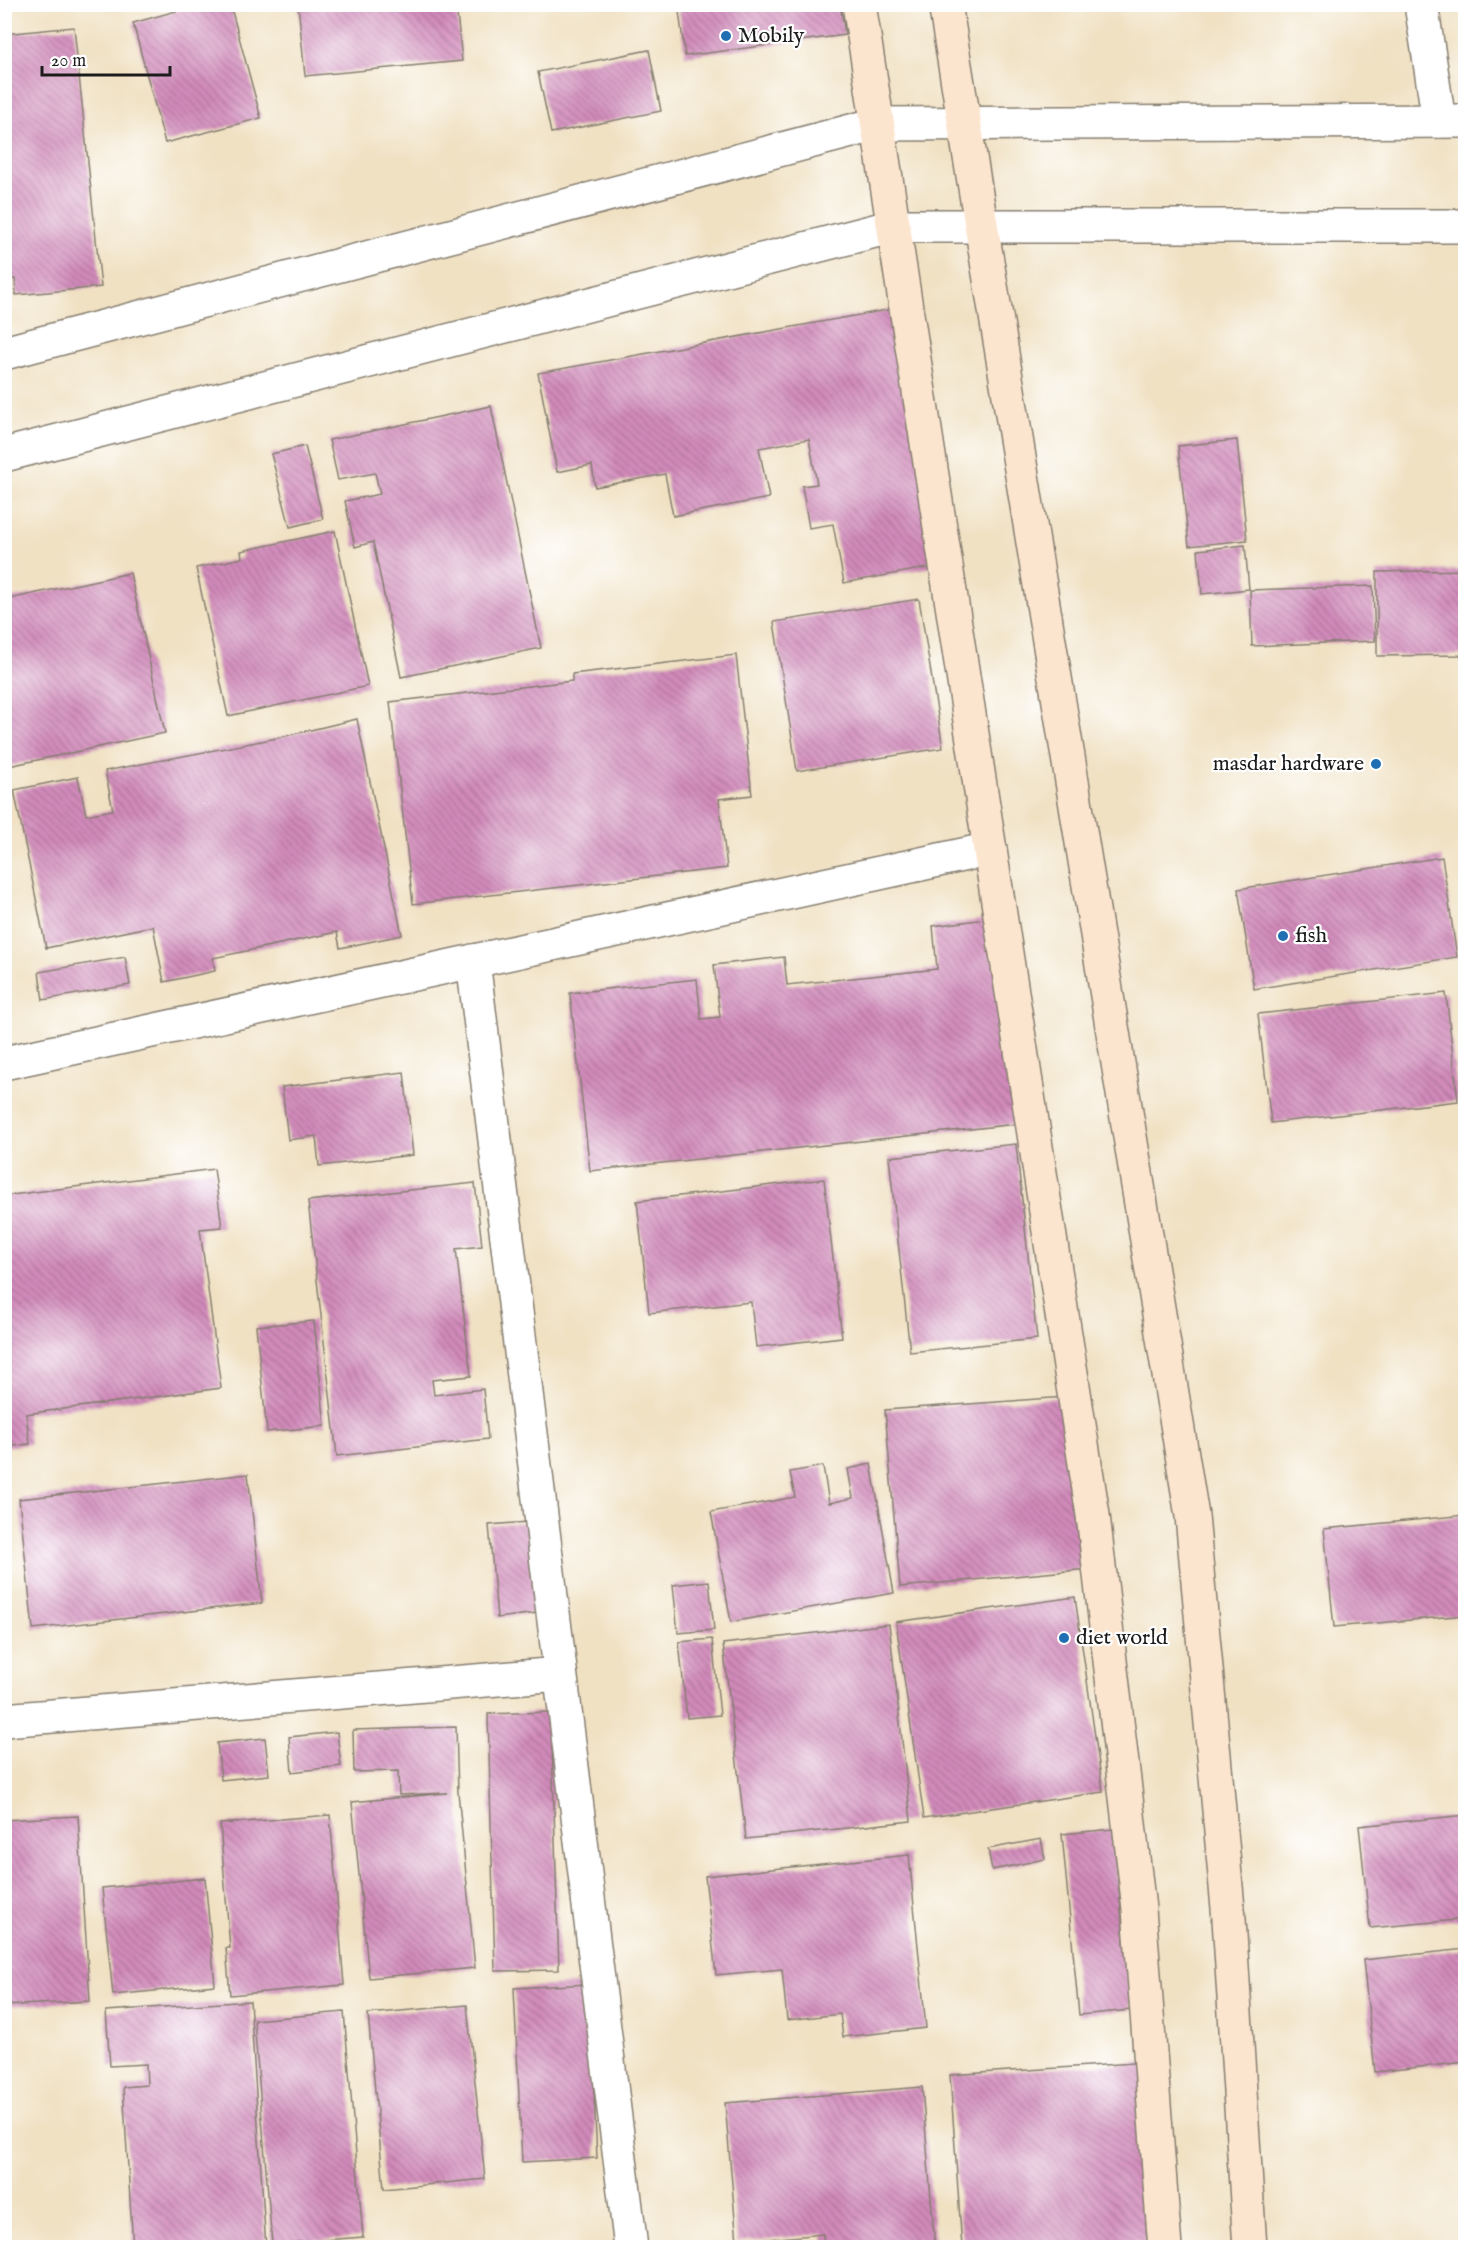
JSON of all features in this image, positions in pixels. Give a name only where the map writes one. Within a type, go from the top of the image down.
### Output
[{"type":"main road","points":[[859,4],[1093,1515],[1139,1909],[1165,2247]]},
{"type":"main road","points":[[945,4],[1192,1516],[1229,1919],[1250,2247]]},
{"type":"street","points":[[4,353],[878,124],[1452,121],[1421,4]]},
{"type":"street","points":[[4,455],[894,226],[1466,226]]},
{"type":"street","points":[[4,1063],[990,849]]},
{"type":"street","points":[[473,961],[631,2247]]},
{"type":"street","points":[[4,1720],[560,1674]]},
{"type":"building","points":[[201,4],[230,4],[261,118],[165,143],[133,23]]},
{"type":"building","points":[[298,4],[456,4],[462,61],[305,76]]},
{"type":"building","points":[[678,4],[840,4],[845,35],[685,56]]},
{"type":"building","points":[[74,27],[101,287],[16,295],[15,279],[4,280],[4,34]]},
{"type":"building","points":[[649,50],[661,111],[551,133],[538,72]]},
{"type":"building","points":[[892,309],[938,566],[844,583],[833,524],[809,528],[802,486],[817,484],[809,439],[759,448],[769,498],[673,516],[665,474],[595,487],[592,465],[557,472],[538,373]]},
{"type":"building","points":[[491,406],[541,648],[401,677],[373,542],[355,547],[345,501],[380,494],[375,473],[338,480],[329,440]]},
{"type":"building","points":[[1237,440],[1247,540],[1189,546],[1178,446]]},
{"type":"building","points":[[305,446],[323,519],[290,527],[271,454]]},
{"type":"building","points":[[335,531],[368,686],[228,716],[196,568],[242,558],[241,551]]},
{"type":"building","points":[[1245,545],[1249,589],[1202,594],[1198,550]]},
{"type":"building","points":[[1466,570],[1466,655],[1377,656],[1377,572]]},
{"type":"building","points":[[130,573],[165,733],[4,767],[4,600]]},
{"type":"building","points":[[1373,586],[1375,641],[1252,646],[1250,590]]},
{"type":"building","points":[[919,599],[943,748],[797,771],[774,622]]},
{"type":"building","points":[[736,655],[752,795],[719,799],[727,868],[413,904],[390,702],[572,681],[572,674]]},
{"type":"building","points":[[357,719],[402,935],[340,948],[337,932],[213,958],[215,971],[164,982],[153,926],[46,948],[14,790],[78,777],[86,815],[113,810],[105,771],[277,738]]},
{"type":"building","points":[[1442,857],[1457,957],[1254,989],[1238,889]]},
{"type":"building","points":[[993,918],[1016,1124],[590,1171],[570,993],[697,979],[701,1019],[720,1017],[714,965],[784,957],[787,985],[937,969],[933,926]]},
{"type":"building","points":[[125,957],[130,985],[43,1000],[39,972]]},
{"type":"building","points":[[1446,993],[1458,1101],[1271,1123],[1258,1014]]},
{"type":"building","points":[[404,1072],[413,1155],[319,1166],[316,1136],[288,1140],[282,1087]]},
{"type":"building","points":[[1016,1144],[1037,1339],[910,1352],[889,1157]]},
{"type":"building","points":[[214,1169],[222,1227],[200,1229],[221,1388],[26,1414],[30,1444],[4,1447],[4,1196]]},
{"type":"building","points":[[824,1179],[842,1337],[756,1347],[751,1302],[649,1313],[637,1201]]},
{"type":"building","points":[[475,1183],[482,1246],[456,1249],[471,1376],[432,1380],[434,1395],[483,1389],[488,1439],[337,1456],[308,1201]]},
{"type":"building","points":[[314,1321],[325,1426],[267,1432],[256,1326]]},
{"type":"building","points":[[1066,1397],[1088,1569],[900,1587],[885,1410]]},
{"type":"building","points":[[871,1464],[894,1593],[731,1622],[711,1512],[795,1497],[790,1472],[823,1466],[829,1503],[853,1498],[848,1469]]},
{"type":"building","points":[[248,1474],[262,1603],[33,1629],[19,1499]]},
{"type":"building","points":[[1466,1515],[1466,1615],[1334,1627],[1324,1529]]},
{"type":"building","points":[[528,1522],[537,1613],[497,1618],[489,1525]]},
{"type":"building","points":[[709,1581],[714,1630],[678,1633],[673,1585]]},
{"type":"building","points":[[1075,1597],[1103,1792],[924,1818],[896,1622]]},
{"type":"building","points":[[889,1624],[911,1821],[746,1839],[723,1644]]},
{"type":"building","points":[[712,1639],[720,1715],[687,1718],[679,1642]]},
{"type":"building","points":[[551,1712],[559,1970],[495,1971],[488,1714]]},
{"type":"building","points":[[456,1727],[458,1792],[475,1968],[369,1978],[352,1802],[447,1793],[399,1795],[398,1771],[354,1772],[353,1730]]},
{"type":"building","points":[[337,1732],[341,1766],[292,1772],[289,1737]]},
{"type":"building","points":[[265,1738],[269,1775],[221,1780],[217,1743]]},
{"type":"building","points":[[330,1815],[344,1985],[230,1995],[226,1948],[230,1948],[220,1824]]},
{"type":"building","points":[[1466,1815],[1466,1919],[1370,1928],[1359,1826]]},
{"type":"building","points":[[78,1816],[90,2001],[4,2006],[4,1820]]},
{"type":"building","points":[[1113,1829],[1131,2010],[1079,2015],[1062,1834]]},
{"type":"building","points":[[1041,1839],[1045,1859],[992,1870],[988,1849]]},
{"type":"building","points":[[909,1855],[926,2028],[843,2037],[840,2014],[787,2020],[782,1969],[716,1975],[705,1876]]},
{"type":"building","points":[[205,1878],[215,1985],[113,1995],[102,1888]]},
{"type":"building","points":[[1466,1949],[1466,2062],[1375,2072],[1363,1960]]},
{"type":"building","points":[[589,1984],[597,2158],[522,2162],[514,1988]]},
{"type":"building","points":[[250,2001],[266,2248],[133,2248],[123,2087],[147,2085],[146,2064],[110,2066],[106,2011]]},
{"type":"building","points":[[467,2005],[485,2179],[384,2189],[368,2014]]},
{"type":"building","points":[[344,2012],[363,2237],[272,2244],[254,2020]]},
{"type":"building","points":[[1149,2062],[1160,2240],[1093,2245],[1093,2248],[962,2248],[950,2075]]},
{"type":"building","points":[[922,2087],[935,2248],[824,2248],[823,2234],[737,2242],[725,2103]]},
{"type":"place","name":"Mobily","points":[[726,36]]},
{"type":"place","name":"masdar hardware","points":[[1376,764]]},
{"type":"place","name":"fish","points":[[1283,936]]},
{"type":"place","name":"diet world","points":[[1064,1638]]}]
